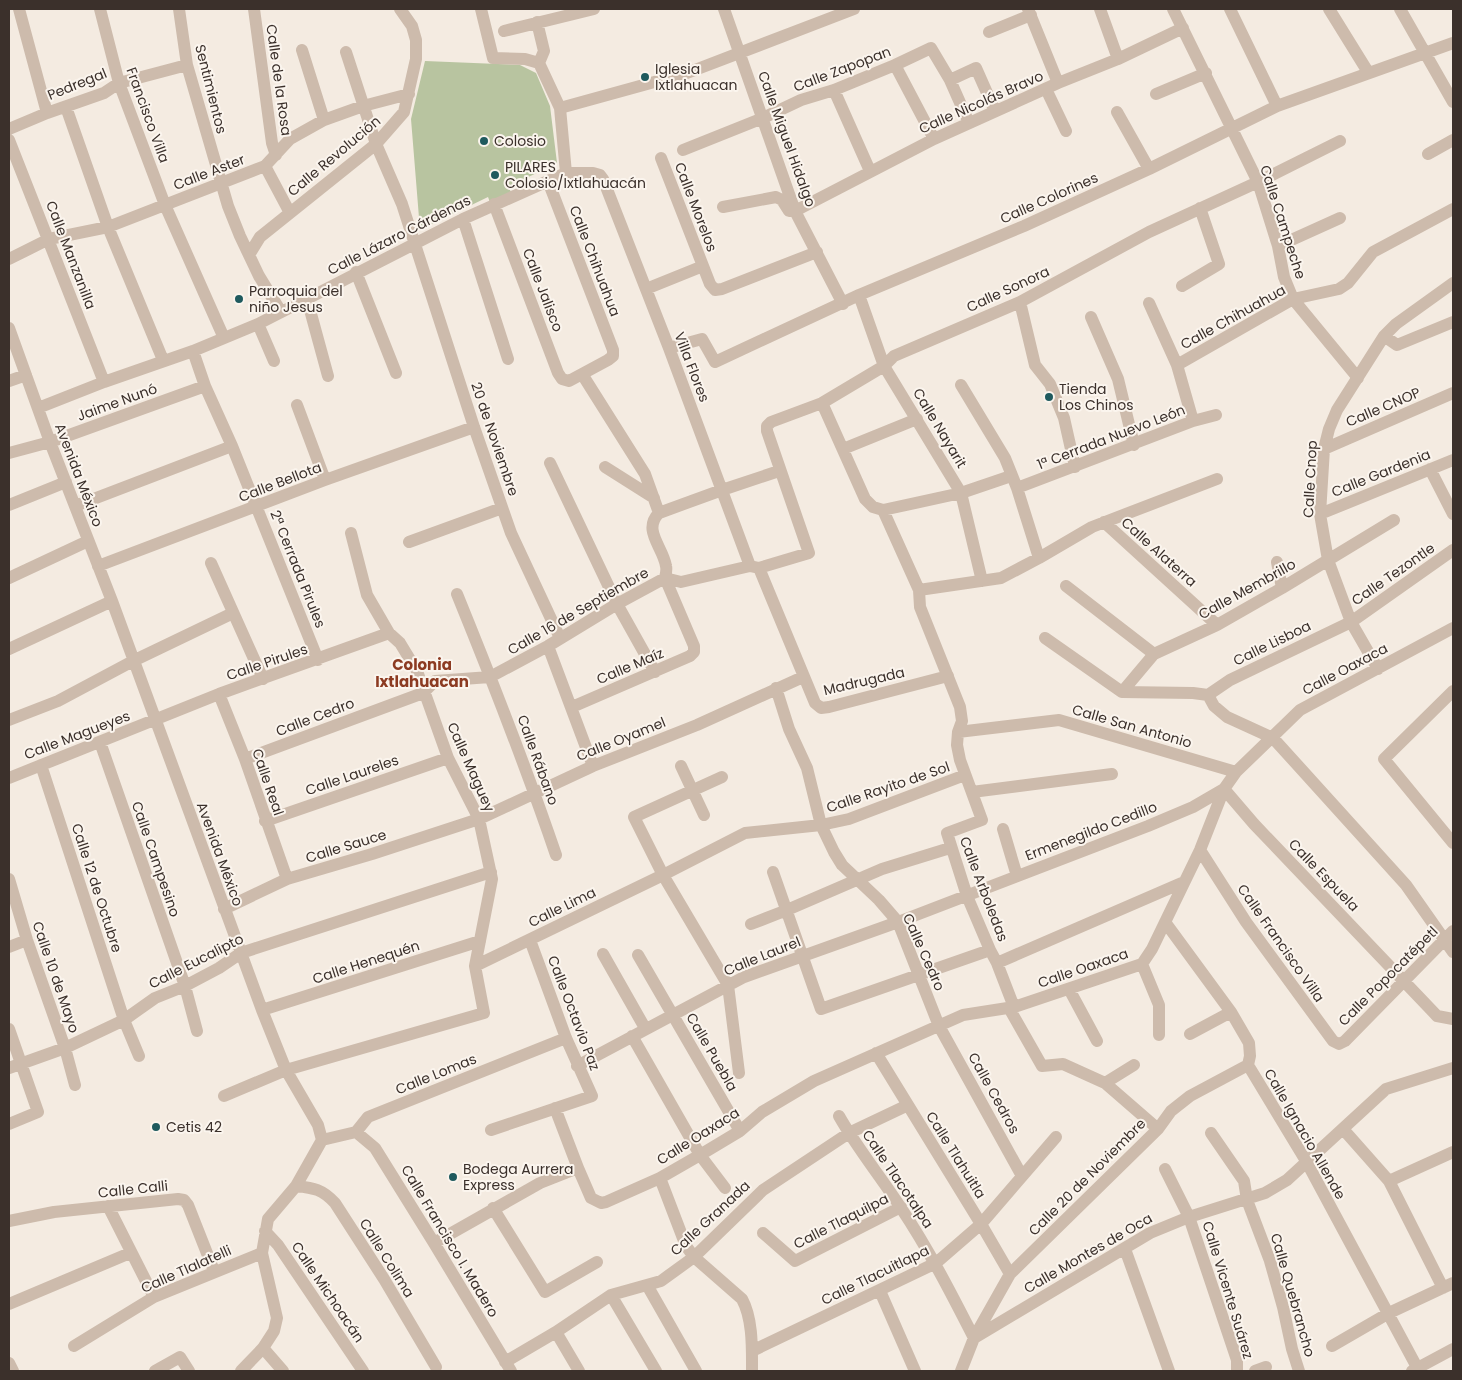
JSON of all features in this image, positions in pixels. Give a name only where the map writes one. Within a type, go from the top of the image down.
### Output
[{"type":"street","points":[[19,9],[47,113]]},
{"type":"street","name":"Francisco Villa","points":[[100,9],[119,83],[165,205],[224,338]]},
{"type":"street","name":"Sentimientos","points":[[179,9],[187,65],[220,182],[240,236],[281,312]]},
{"type":"street","name":"Calle de la Rosa","points":[[254,9],[272,143],[276,155]]},
{"type":"street","name":"Calle Revolución","points":[[249,255],[260,237],[376,144],[404,112],[416,59],[416,40],[412,26],[400,9]]},
{"type":"street","points":[[481,9],[494,58],[525,58],[539,63],[560,108],[566,173]]},
{"type":"street","points":[[504,31],[594,9]]},
{"type":"street","name":"Calle Miguel Hidalgo","points":[[724,9],[795,211],[842,304]]},
{"type":"street","points":[[560,108],[687,73],[854,9]]},
{"type":"street","points":[[1100,9],[1118,59]]},
{"type":"street","name":"Calle Campeche","points":[[1173,9],[1258,182],[1278,246],[1284,277],[1293,299],[1358,378]]},
{"type":"street","points":[[1230,9],[1277,106]]},
{"type":"street","points":[[1329,9],[1368,72]]},
{"type":"street","points":[[1400,9],[1427,53],[1453,102]]},
{"type":"street","points":[[989,32],[1030,12],[1058,83]]},
{"type":"street","points":[[537,22],[544,51],[539,63]]},
{"type":"street","name":"Calle Nicolás Bravo","points":[[795,211],[934,139],[1058,83],[1118,59],[1183,28]]},
{"type":"street","name":"Calle Colorines","points":[[669,348],[702,338],[715,362],[859,295],[1024,226],[1149,169],[1277,106],[1453,43]]},
{"type":"street","name":"Calle Zapopan","points":[[763,118],[801,100],[834,90],[931,48],[950,80]]},
{"type":"street","points":[[302,50],[324,120]]},
{"type":"street","points":[[346,52],[376,144],[402,204],[415,244]]},
{"type":"street","name":"Pedregal","points":[[9,129],[104,93],[119,83],[187,65]]},
{"type":"street","points":[[895,65],[934,139]]},
{"type":"street","points":[[969,123],[950,80],[976,68],[995,111]]},
{"type":"street","points":[[1156,94],[1206,73]]},
{"type":"street","points":[[1046,89],[1066,132]]},
{"type":"street","points":[[834,90],[870,171]]},
{"type":"street","name":"Calle Aster","points":[[9,259],[49,239],[108,227],[265,166],[290,140],[324,120],[363,106],[409,94]]},
{"type":"street","points":[[66,107],[108,227],[163,360]]},
{"type":"street","points":[[1117,112],[1149,169]]},
{"type":"street","name":"Calle Morelos","points":[[683,150],[763,118]]},
{"type":"street","name":"Calle Manzanilla","points":[[9,140],[104,382]]},
{"type":"street","points":[[1428,154],[1453,140]]},
{"type":"street","name":"Calle Sonora","points":[[779,471],[767,431],[767,426],[771,422],[822,403],[884,366],[894,356],[1020,302],[1149,232],[1258,182],[1340,141]]},
{"type":"street","name":"Calle Morelos","points":[[661,158],[710,284],[715,290],[722,289],[817,252]]},
{"type":"street","points":[[265,166],[290,213]]},
{"type":"street","name":"Villa Flores","points":[[566,173],[593,173],[603,179],[722,490],[755,568]]},
{"type":"street","name":"Calle Lázaro Cárdenas","points":[[38,408],[163,360],[192,351],[258,324],[356,272],[463,219],[566,173]]},
{"type":"street","name":"Calle Chihuahua","points":[[548,181],[613,350],[613,356],[608,360],[582,374]]},
{"type":"street","points":[[723,208],[776,197],[782,200],[789,211],[795,211]]},
{"type":"street","name":"Calle Jalisco","points":[[494,204],[558,373],[562,379],[568,381],[582,374]]},
{"type":"street","points":[[1182,286],[1219,264],[1200,208]]},
{"type":"street","name":"Calle Chihuahua","points":[[1193,421],[1177,365],[1293,299],[1339,288],[1348,283],[1373,252],[1453,210]]},
{"type":"street","points":[[1278,246],[1340,218]]},
{"type":"street","points":[[463,219],[508,359]]},
{"type":"street","name":"20 de Noviembre","points":[[415,244],[474,427],[511,533],[560,638]]},
{"type":"street","points":[[646,289],[703,266]]},
{"type":"street","points":[[356,272],[396,373]]},
{"type":"street","name":"Calle Cnop","points":[[1378,669],[1351,622],[1328,560],[1320,514],[1324,449],[1329,429],[1337,410],[1384,336],[1415,309],[1453,283]]},
{"type":"street","name":"Calle Nayarit","points":[[859,295],[884,366],[961,493],[982,581]]},
{"type":"street","points":[[307,299],[328,376]]},
{"type":"street","points":[[1020,302],[1035,365],[1050,384],[1064,418],[1075,467]]},
{"type":"street","points":[[1149,303],[1177,365]]},
{"type":"street","points":[[1090,317],[1118,379],[1134,445]]},
{"type":"street","points":[[1384,336],[1397,345],[1453,322]]},
{"type":"street","points":[[258,324],[274,361]]},
{"type":"street","name":"Avenida México","points":[[9,328],[50,442],[112,601],[262,1010],[286,1070],[318,1125],[322,1140]]},
{"type":"street","name":"2ª Cerrada Pirules","points":[[192,351],[318,660]]},
{"type":"street","points":[[582,374],[645,474],[659,513]]},
{"type":"street","points":[[9,381],[26,375]]},
{"type":"street","name":"Jaime Nunó","points":[[9,453],[50,442],[205,386]]},
{"type":"street","points":[[961,386],[1005,458],[1017,488],[1039,558]]},
{"type":"street","name":"Calle CNOP","points":[[1324,449],[1453,393]]},
{"type":"street","points":[[822,403],[865,499],[873,506],[883,510],[961,493],[1011,476]]},
{"type":"street","points":[[297,405],[326,480]]},
{"type":"street","name":"1ª Cerrada Nuevo León","points":[[1017,488],[1193,421],[1216,415]]},
{"type":"street","points":[[843,448],[917,419]]},
{"type":"street","name":"Calle Bellota","points":[[98,566],[326,480],[474,427]]},
{"type":"street","points":[[75,506],[232,446]]},
{"type":"street","name":"Calle Gardenia","points":[[1320,514],[1453,460]]},
{"type":"street","points":[[550,463],[617,604],[655,672]]},
{"type":"street","points":[[605,468],[654,498]]},
{"type":"street","points":[[1430,469],[1453,514]]},
{"type":"street","points":[[665,578],[667,567],[652,531],[651,524],[659,513],[779,471]]},
{"type":"street","name":"Calle 16 de Septiembre","points":[[424,693],[436,681],[490,677],[548,646],[617,604],[665,578],[681,582],[755,568],[809,553],[779,471]]},
{"type":"street","points":[[919,590],[1001,578],[1092,527],[1216,479]]},
{"type":"street","points":[[9,505],[66,482]]},
{"type":"street","points":[[409,542],[502,508]]},
{"type":"street","name":"Calle Arboledas","points":[[883,510],[919,590],[920,607],[960,707],[962,721],[958,732],[957,745],[965,775],[982,820],[947,833],[950,848],[967,896],[997,963],[1011,1008],[1042,1066],[1063,1064],[1105,1083]]},
{"type":"street","name":"Calle Membrillo","points":[[1122,692],[1154,654],[1217,625],[1394,520]]},
{"type":"street","name":"Calle Alaterra","points":[[1104,522],[1217,625]]},
{"type":"street","name":"Calle Maguey","points":[[286,1070],[484,1013],[475,966],[492,879],[479,820],[448,758],[417,671],[400,643],[389,633],[367,595],[351,532]]},
{"type":"street","points":[[9,578],[88,541]]},
{"type":"street","name":"Calle Tezontle","points":[[1351,622],[1453,550]]},
{"type":"street","points":[[1277,562],[1282,588]]},
{"type":"street","points":[[211,563],[263,679]]},
{"type":"street","points":[[755,568],[803,677],[776,688],[789,729],[807,768],[821,826]]},
{"type":"street","name":"Calle Maíz","points":[[572,707],[655,672],[690,656],[694,652],[694,646],[665,578]]},
{"type":"street","points":[[1066,586],[1154,654]]},
{"type":"street","name":"Calle Rábano","points":[[456,594],[490,677],[556,855]]},
{"type":"street","points":[[9,649],[112,601]]},
{"type":"street","points":[[9,720],[58,701],[133,661],[233,613]]},
{"type":"street","name":"Calle Lisboa","points":[[1208,695],[1230,680],[1351,622]]},
{"type":"street","name":"Calle Oaxaca","points":[[578,1168],[591,1198],[600,1203],[606,1202],[660,1178],[700,1155],[740,1131],[762,1112],[814,1081],[876,1053],[963,1015],[1011,1008],[1142,964],[1152,949],[1200,850],[1224,789],[1236,772],[1300,710],[1453,628]]},
{"type":"street","name":"Calle Pirules","points":[[155,720],[219,694],[389,633]]},
{"type":"street","points":[[1045,638],[1122,692],[1208,695],[1214,706],[1227,717],[1273,738],[1406,885],[1449,936],[1453,952]]},
{"type":"street","points":[[548,646],[593,766]]},
{"type":"street","name":"Madrugada","points":[[803,677],[815,704],[821,708],[948,676]]},
{"type":"street","name":"Calle Oyamel","points":[[479,820],[534,792],[593,766],[697,725],[776,688]]},
{"type":"street","points":[[1453,691],[1384,759],[1453,843]]},
{"type":"street","name":"Calle Cedro","points":[[245,759],[424,693]]},
{"type":"street","name":"Calle Real","points":[[219,694],[245,759],[286,879]]},
{"type":"street","name":"Calle Magueyes","points":[[9,778],[155,720]]},
{"type":"street","name":"Calle San Antonio","points":[[958,732],[1059,720],[1236,772]]},
{"type":"street","name":"Calle Campesino","points":[[100,742],[185,986],[197,1032]]},
{"type":"street","name":"Calle Laureles","points":[[265,821],[448,758]]},
{"type":"street","name":"Calle 12 de Octubre","points":[[41,765],[124,1020],[139,1056]]},
{"type":"street","points":[[681,766],[704,815]]},
{"type":"street","points":[[972,792],[1112,774]]},
{"type":"street","name":"Calle Rayito de Sol","points":[[821,826],[849,819],[965,775]]},
{"type":"street","points":[[722,777],[634,818],[663,875],[728,986],[739,1073]]},
{"type":"street","name":"Ermenegildo Cedillo","points":[[967,896],[1148,826],[1192,807],[1224,789]]},
{"type":"street","name":"Calle Espuela","points":[[1224,789],[1254,824],[1405,980],[1437,1016],[1453,1019]]},
{"type":"street","name":"Calle Sauce","points":[[224,909],[286,879],[479,820]]},
{"type":"street","name":"Calle Cedro","points":[[821,826],[842,865],[879,900],[898,922],[939,1026]]},
{"type":"street","name":"Calle Lima","points":[[475,966],[745,833],[821,826]]},
{"type":"street","points":[[1002,829],[1017,876]]},
{"type":"street","points":[[751,924],[882,869],[950,848]]},
{"type":"street","name":"Calle Francisco Villa","points":[[1200,850],[1246,922],[1334,1041],[1339,1044],[1345,1041]]},
{"type":"street","name":"Calle Eucalipto","points":[[9,1068],[65,1048],[124,1020],[155,998],[185,986],[241,953],[491,872]]},
{"type":"street","points":[[773,872],[821,1009],[990,950]]},
{"type":"street","name":"Calle 10 de Mayo","points":[[9,879],[27,940],[65,1048],[75,1085]]},
{"type":"street","points":[[997,963],[1184,882]]},
{"type":"street","name":"Calle Laurel","points":[[577,1066],[744,977],[967,896]]},
{"type":"street","name":"Calle Ignacio Allende","points":[[1165,922],[1231,1012],[1249,1043],[1250,1056],[1248,1065],[1306,1161],[1389,1313],[1416,1370]]},
{"type":"street","name":"Calle Popocatépetl","points":[[1345,1041],[1449,936]]},
{"type":"street","points":[[9,947],[27,940]]},
{"type":"street","name":"Calle Octavio Paz","points":[[530,940],[577,1066],[592,1096],[555,1108]]},
{"type":"street","name":"Calle Henequén","points":[[262,1010],[480,941]]},
{"type":"street","points":[[603,954],[646,1028]]},
{"type":"street","name":"Calle Puebla","points":[[638,955],[740,1131]]},
{"type":"street","points":[[1142,964],[1159,1005],[1159,1035]]},
{"type":"street","points":[[1070,989],[1096,1040]]},
{"type":"street","points":[[1190,1034],[1231,1012]]},
{"type":"street","name":"Calle Cedros","points":[[939,1026],[1022,1176]]},
{"type":"street","points":[[9,1028],[38,1112],[9,1124]]},
{"type":"street","points":[[632,1036],[700,1155],[725,1188]]},
{"type":"street","name":"Calle Lomas","points":[[356,1132],[368,1117],[566,1038]]},
{"type":"street","name":"Calle Tlahuitla","points":[[876,1053],[1010,1274]]},
{"type":"street","points":[[1134,1065],[1105,1083],[1158,1129]]},
{"type":"street","name":"Calle 20 de Noviembre","points":[[974,1338],[1010,1274],[1158,1129],[1171,1111],[1190,1096],[1248,1065]]},
{"type":"street","name":"Calle Montes de Oca","points":[[974,1338],[1150,1233],[1189,1217],[1265,1193],[1287,1180],[1386,1089],[1453,1068]]},
{"type":"street","points":[[224,1096],[286,1070]]},
{"type":"street","name":"Calle Granada","points":[[508,1367],[610,1295],[661,1281],[694,1257],[763,1190],[849,1133],[908,1105]]},
{"type":"street","points":[[434,1243],[540,1183],[578,1168],[555,1108],[491,1130]]},
{"type":"street","name":"Calle Tlacotalpa","points":[[839,1116],[901,1207],[936,1263],[974,1338]]},
{"type":"street","points":[[1332,1346],[1389,1313],[1448,1285],[1389,1181],[1343,1129]]},
{"type":"street","points":[[241,1371],[263,1348],[274,1331],[277,1318],[262,1253],[268,1219],[296,1186],[317,1152],[322,1140],[356,1132]]},
{"type":"street","name":"Calle Francisco I. Madero","points":[[356,1132],[375,1148],[508,1367]]},
{"type":"street","name":"Calle Quebrancho","points":[[1212,1133],[1244,1181],[1247,1200],[1270,1261],[1299,1371]]},
{"type":"street","name":"Calle Tlacuitlapa","points":[[752,1351],[936,1263],[981,1224],[1056,1137]]},
{"type":"street","points":[[1389,1181],[1453,1152]]},
{"type":"street","name":"Calle Vicente Suárez","points":[[1164,1169],[1189,1217],[1237,1360],[1237,1371]]},
{"type":"street","points":[[660,1178],[686,1246],[694,1257],[742,1299],[747,1308],[752,1351],[752,1371]]},
{"type":"street","name":"Calle Colima","points":[[296,1186],[314,1188],[326,1194],[335,1203],[384,1279],[436,1367]]},
{"type":"street","name":"Calle Calli","points":[[9,1220],[54,1212],[178,1199],[184,1200],[214,1271]]},
{"type":"street","points":[[108,1206],[130,1253],[154,1297]]},
{"type":"street","name":"Calle Tlaquilpa","points":[[762,1233],[795,1261],[901,1207]]},
{"type":"street","points":[[493,1208],[544,1292],[597,1262]]},
{"type":"street","name":"Calle Michoacán","points":[[265,1231],[278,1245],[363,1371]]},
{"type":"street","points":[[1125,1248],[1170,1371]]},
{"type":"street","points":[[9,1304],[130,1253]]},
{"type":"street","name":"Calle Tlalatelli","points":[[74,1346],[154,1297],[262,1253]]},
{"type":"street","points":[[647,1285],[696,1371]]},
{"type":"street","points":[[880,1291],[915,1371]]},
{"type":"street","points":[[610,1295],[656,1371]]},
{"type":"street","points":[[556,1332],[579,1371]]},
{"type":"street","points":[[961,1371],[974,1338]]},
{"type":"street","points":[[263,1348],[283,1371]]},
{"type":"street","points":[[1416,1370],[1453,1349]]},
{"type":"street","points":[[155,1371],[180,1357],[189,1371]]},
{"type":"street","points":[[9,1363],[13,1371]]},
{"type":"green space","name":"Colosio","points":[[425,61],[520,65],[536,73],[550,106],[557,163],[508,187],[513,195],[491,205],[488,197],[420,230],[411,119]]},
{"type":"place","name":"Iglesia Ixtlahuacan","points":[[645,77]]},
{"type":"place","name":"Colosio","points":[[484,141]]},
{"type":"place","name":"PILARES Colosio/Ixtlahuacán","points":[[495,175]]},
{"type":"place","name":"Parroquia del niño Jesus","points":[[239,299]]},
{"type":"place","name":"Tienda Los Chinos","points":[[1049,397]]},
{"type":"place","name":"Cetis 42","points":[[156,1127]]},
{"type":"place","name":"Bodega Aurrera Express","points":[[453,1177]]},
{"type":"district","name":"Colonia Ixtlahuacan","points":[[422,672]]}]
